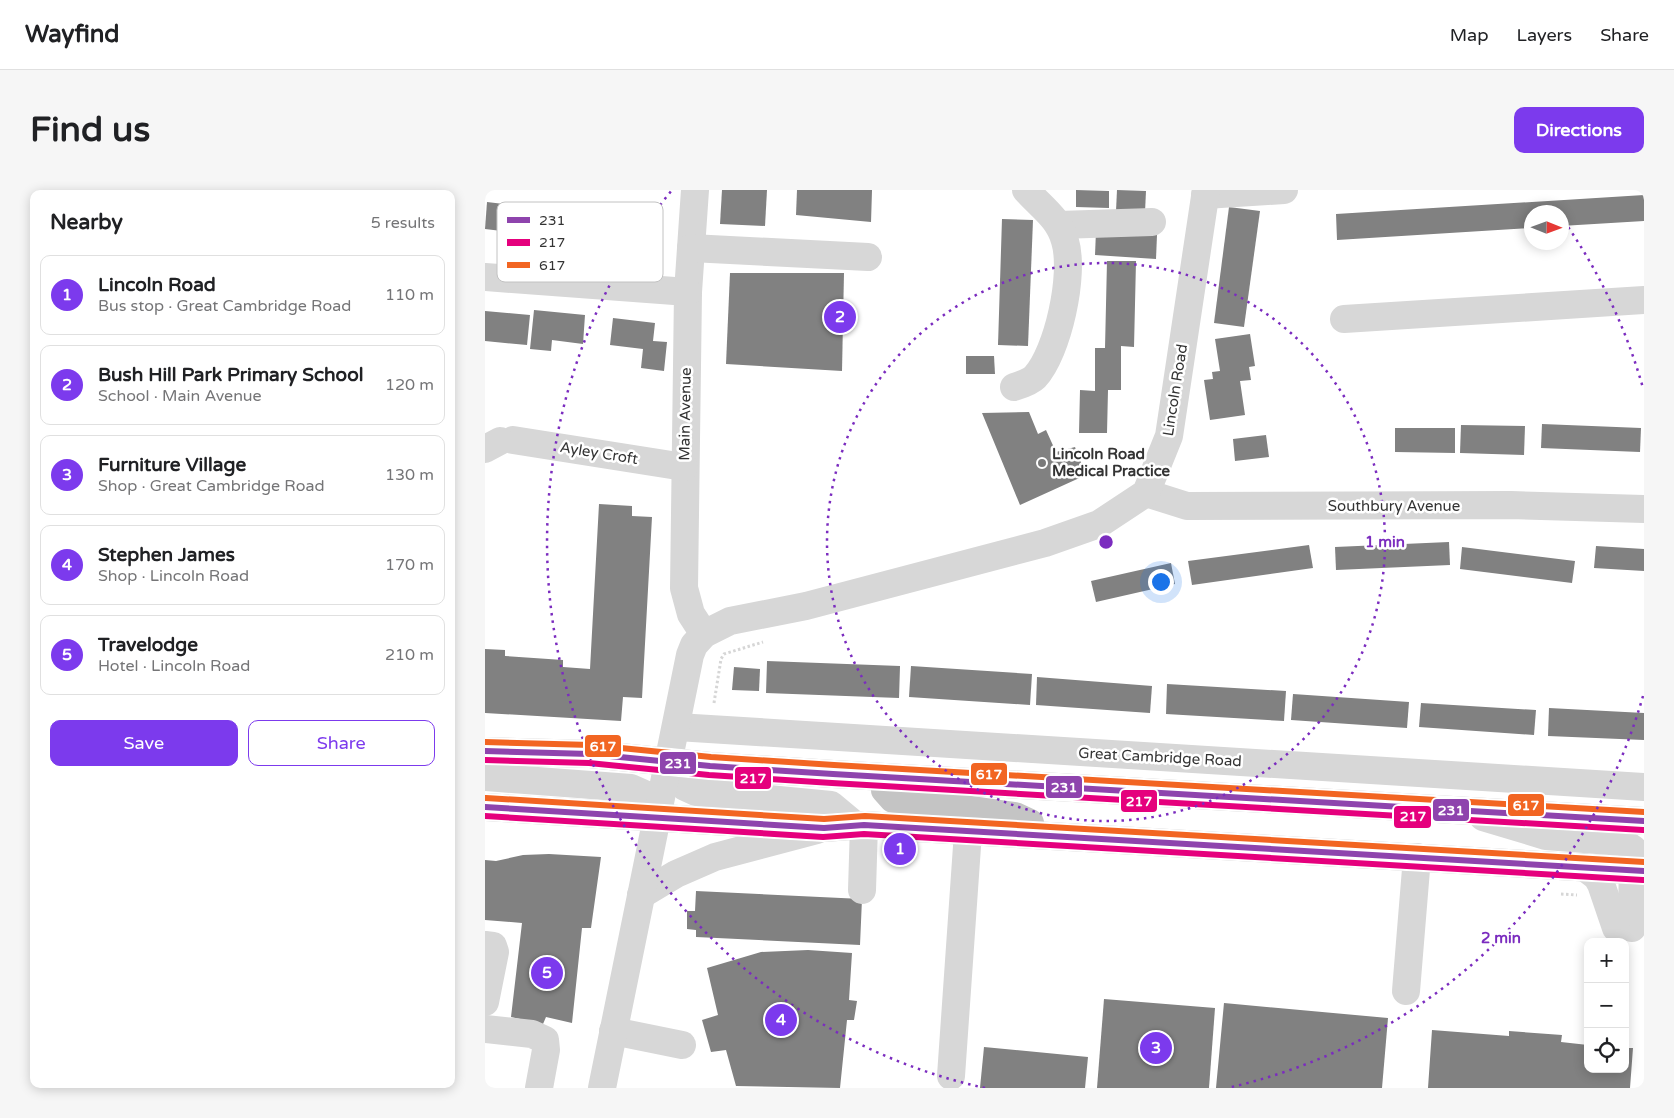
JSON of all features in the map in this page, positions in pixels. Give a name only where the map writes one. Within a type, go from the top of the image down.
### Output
[{"type":"highway","points":[[485,751],[590,754],[670,762],[886,778],[1644,821]]},
{"type":"highway","points":[[886,778],[885,790],[893,799],[1015,816],[1064,837]]},
{"type":"highway","points":[[485,807],[824,828],[859,825],[1639,870]]},
{"type":"street","name":"Main Avenue","points":[[695,190],[688,292],[684,467],[684,588],[691,614],[704,634]]},
{"type":"street","points":[[1014,388],[1034,378],[1047,354],[1063,312],[1070,270],[1066,242],[1059,225],[1026,190]]},
{"type":"street","points":[[1205,193],[1284,190]]},
{"type":"street","name":"Lincoln Road","points":[[1146,493],[1169,436],[1205,193]]},
{"type":"street","points":[[1059,225],[1152,222]]},
{"type":"street","points":[[691,248],[868,257]]},
{"type":"street","points":[[553,282],[688,292]]},
{"type":"street","points":[[1344,320],[1644,300]]},
{"type":"street","name":"Ayley Croft","points":[[499,443],[684,467]]},
{"type":"street","points":[[602,1088],[670,762],[690,655],[694,645],[704,634],[730,621],[807,606],[1045,543],[1099,524],[1146,493]]},
{"type":"street","name":"Southbury Avenue","points":[[1146,493],[1187,506],[1511,505],[1644,509]]},
{"type":"street","name":"Great Cambridge Road","points":[[677,727],[1644,787]]},
{"type":"street","points":[[670,762],[685,787],[696,792],[831,805],[859,825],[862,890]]},
{"type":"street","points":[[485,777],[631,788],[649,796],[657,818]]},
{"type":"street","points":[[1465,811],[1546,836],[1623,842],[1633,849],[1639,870],[1624,928],[1597,877],[1584,867]]},
{"type":"street","points":[[641,895],[676,874],[715,857],[824,828]]},
{"type":"street","points":[[951,1076],[969,832]]},
{"type":"street","points":[[1405,991],[1417,857]]},
{"type":"street","points":[[485,945],[493,946],[495,952],[485,1002]]},
{"type":"street","points":[[485,1029],[532,1034],[545,1040],[546,1050],[539,1088]]},
{"type":"street","points":[[613,1032],[682,1045]]},
{"type":"path","points":[[714,708],[721,659],[724,654],[737,650]]},
{"type":"building","points":[[722,190],[767,190],[765,226],[720,224]]},
{"type":"building","points":[[797,190],[872,190],[871,222],[796,215]]},
{"type":"building","points":[[1076,190],[1109,191],[1109,208],[1076,207]]},
{"type":"building","points":[[1117,190],[1146,191],[1145,212],[1116,211]]},
{"type":"building","points":[[1644,195],[1644,221],[1569,226],[1569,205],[1524,205],[1524,228],[1337,240],[1336,214]]},
{"type":"building","points":[[487,202],[497,203],[497,230],[485,229]]},
{"type":"building","points":[[1229,207],[1260,211],[1244,327],[1214,323]]},
{"type":"building","points":[[1002,219],[1033,220],[1028,346],[998,345]]},
{"type":"building","points":[[1096,231],[1157,235],[1156,259],[1095,255]]},
{"type":"building","points":[[1107,261],[1136,261],[1134,347],[1121,346],[1121,390],[1108,390],[1107,433],[1079,433],[1080,390],[1095,391],[1095,348],[1105,348]]},
{"type":"building","points":[[730,273],[844,273],[842,371],[726,364]]},
{"type":"building","points":[[534,310],[585,315],[583,344],[552,340],[551,351],[530,349]]},
{"type":"building","points":[[485,311],[530,315],[527,345],[485,341]]},
{"type":"building","points":[[613,318],[655,323],[653,341],[667,342],[664,371],[641,368],[643,349],[610,345]]},
{"type":"building","points":[[1250,334],[1255,366],[1249,367],[1251,380],[1240,381],[1245,415],[1210,420],[1204,380],[1213,379],[1212,372],[1220,371],[1215,339]]},
{"type":"building","points":[[966,356],[994,356],[995,374],[966,374]]},
{"type":"building","name":"Lincoln Road Medical Practice","points":[[1029,412],[1038,434],[1046,430],[1056,452],[1075,447],[1086,475],[1020,505],[982,413]]},
{"type":"building","points":[[1542,424],[1641,428],[1640,452],[1541,448]]},
{"type":"building","points":[[1461,425],[1525,426],[1524,455],[1460,453]]},
{"type":"building","points":[[1395,428],[1455,428],[1455,453],[1395,452]]},
{"type":"building","points":[[1266,435],[1269,457],[1235,461],[1233,439]]},
{"type":"building","points":[[599,504],[632,506],[632,516],[652,517],[642,698],[623,697],[621,721],[485,713],[485,649],[505,650],[505,656],[563,660],[563,667],[590,669]]},
{"type":"building","points":[[1449,542],[1450,565],[1336,570],[1335,547]]},
{"type":"building","points":[[1309,545],[1313,568],[1192,585],[1188,561]]},
{"type":"building","points":[[1596,546],[1644,549],[1644,571],[1594,568]]},
{"type":"building","points":[[1462,547],[1575,561],[1572,583],[1460,569]]},
{"type":"building","points":[[1171,563],[1175,584],[1096,602],[1091,581]]},
{"type":"building","points":[[767,661],[900,666],[899,698],[766,693]]},
{"type":"building","points":[[911,666],[1032,674],[1030,705],[909,697]]},
{"type":"building","points":[[734,667],[760,669],[759,691],[732,690]]},
{"type":"building","points":[[1037,677],[1152,686],[1150,713],[1036,705]]},
{"type":"building","points":[[1167,684],[1286,691],[1284,721],[1166,714]]},
{"type":"building","points":[[1293,694],[1409,702],[1407,728],[1291,720]]},
{"type":"building","points":[[1421,703],[1536,710],[1534,735],[1419,727]]},
{"type":"building","points":[[1549,708],[1644,713],[1644,740],[1548,736]]},
{"type":"building","points":[[549,854],[601,857],[591,928],[582,928],[572,1023],[546,1017],[543,1024],[511,1017],[522,923],[485,920],[485,860],[496,861],[523,855]]},
{"type":"building","points":[[696,891],[862,899],[860,945],[696,937],[696,930],[687,929],[687,911],[695,911]]},
{"type":"building","points":[[808,950],[852,953],[849,1000],[857,1001],[854,1020],[847,1020],[840,1088],[736,1086],[726,1050],[711,1052],[702,1020],[718,1015],[707,968],[761,952]]},
{"type":"building","points":[[1104,999],[1215,1008],[1209,1088],[1097,1088]]},
{"type":"building","points":[[1224,1003],[1388,1018],[1382,1088],[1216,1088]]},
{"type":"building","points":[[1432,1030],[1509,1036],[1509,1031],[1562,1035],[1561,1042],[1584,1045],[1584,1073],[1629,1073],[1629,1048],[1633,1048],[1630,1088],[1428,1088]]},
{"type":"building","points":[[984,1047],[1088,1057],[1085,1088],[980,1088]]},
{"type":"transit line","name":"617","points":[[485,742],[591,745],[711,757],[834,765],[1644,812]]},
{"type":"transit line","name":"231","points":[[485,751],[590,754],[710,766],[833,774],[1644,821]]},
{"type":"transit line","name":"217","points":[[485,760],[589,763],[709,775],[832,783],[1643,830]]},
{"type":"transit line","name":"617","points":[[486,798],[824,819],[865,816],[1644,862]]},
{"type":"transit line","name":"231","points":[[485,807],[824,828],[864,825],[1644,871]]},
{"type":"transit line","name":"217","points":[[485,816],[823,837],[864,834],[1643,880]]},
{"type":"place","name":"Bush Hill Park Primary School","points":[[840,317]]},
{"type":"place","name":"Lincoln Road Medical Practice","points":[[1042,463]]},
{"type":"place","name":"Lincoln Road","points":[[900,849]]},
{"type":"place","name":"Travelodge","points":[[547,973]]},
{"type":"place","name":"Stephen James","points":[[781,1020]]},
{"type":"place","name":"Furniture Village","points":[[1156,1048]]}]
